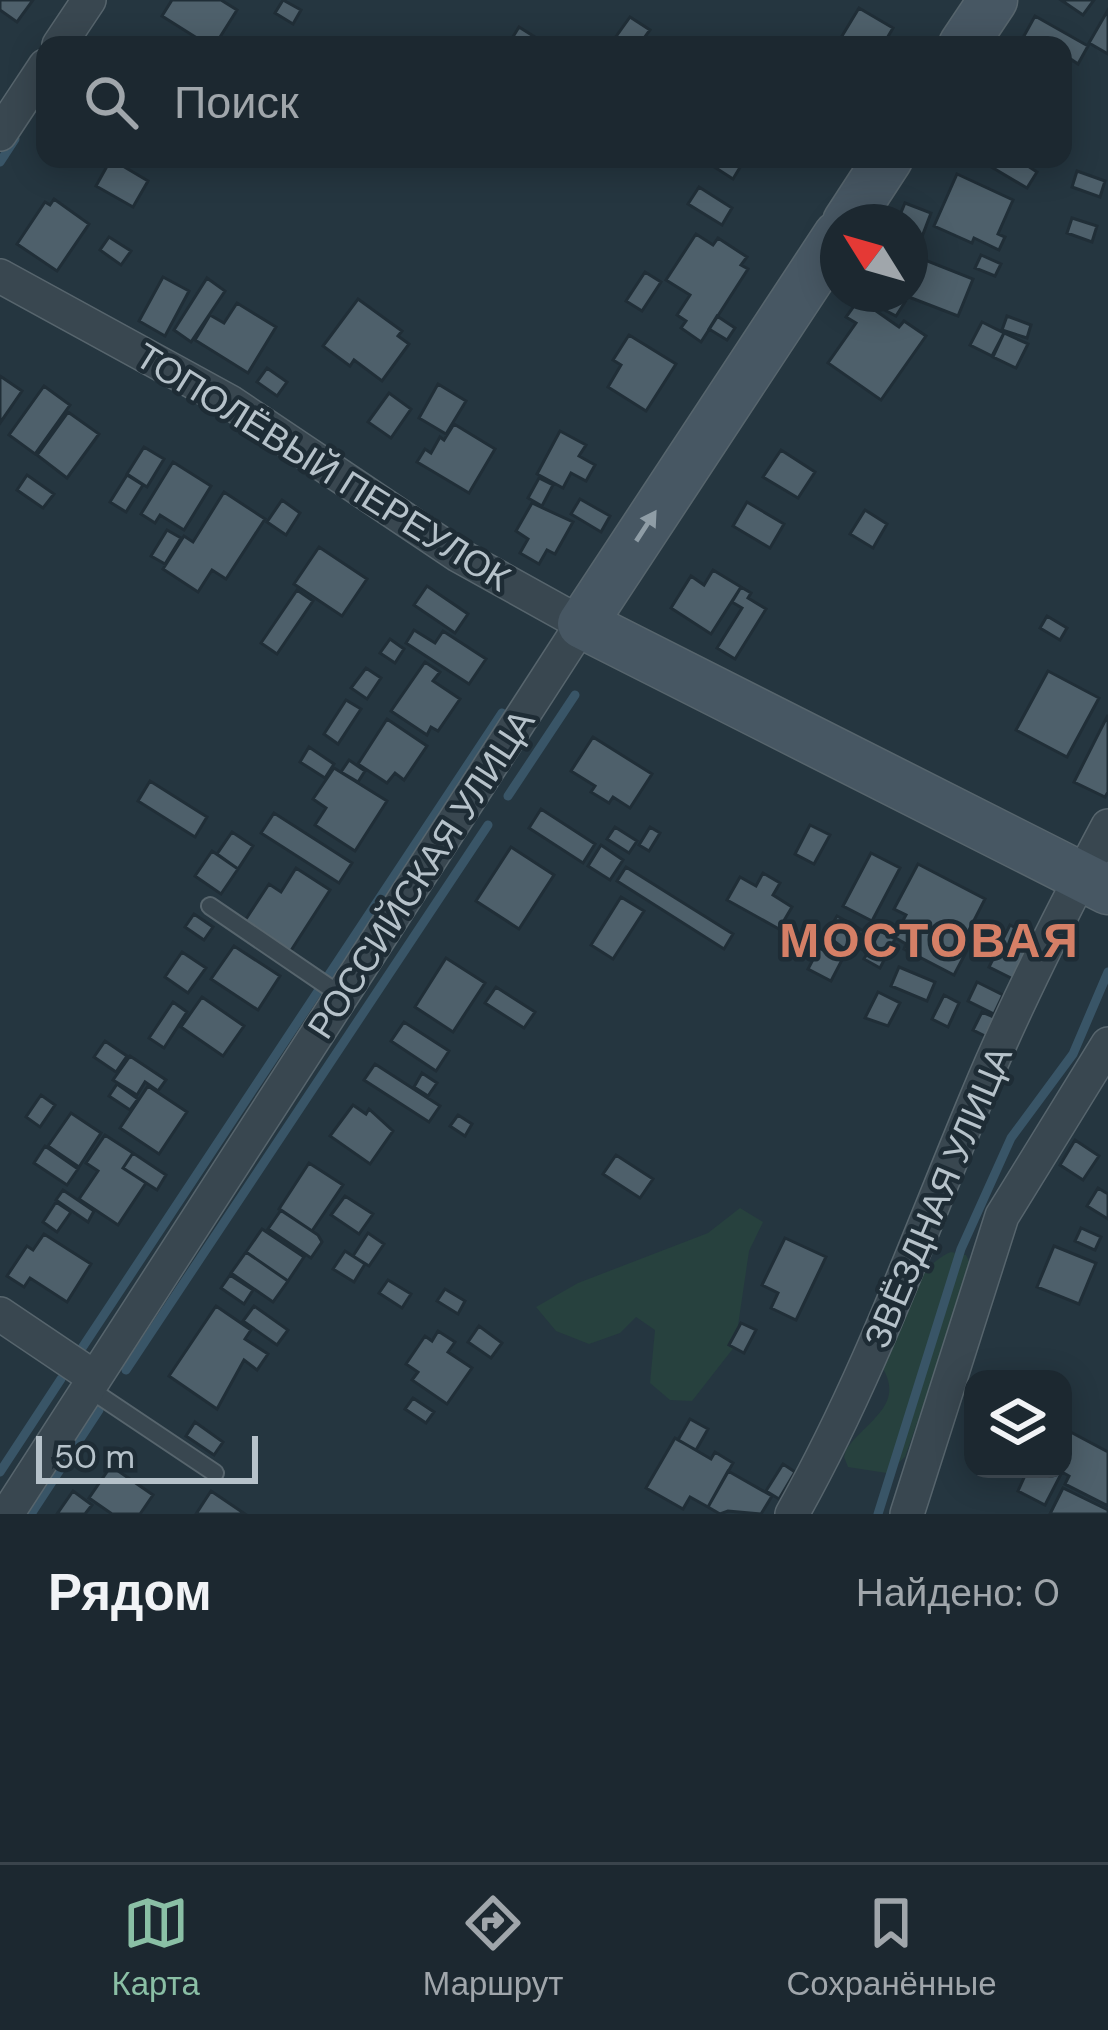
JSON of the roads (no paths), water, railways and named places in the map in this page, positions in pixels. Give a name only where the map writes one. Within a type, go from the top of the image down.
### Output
[{"type":"street","points":[[970,36],[993,0]]},
{"type":"street","points":[[65,36],[86,1]]},
{"type":"street","points":[[0,134],[36,80]]},
{"type":"street","points":[[859,204],[882,168]]},
{"type":"street","name":"РОССИЙСКАЯ УЛИЦА","points":[[7,1514],[820,263]]},
{"type":"street","name":"ТОПОЛЁВЫЙ ПЕРЕУЛОК","points":[[0,276],[230,402],[458,555],[582,624]]},
{"type":"street","points":[[582,624],[1094,884]]},
{"type":"street","name":"ЗВЁЗДНАЯ УЛИЦА","points":[[792,1514],[825,1456],[878,1341],[979,1092],[1094,884],[1108,826]]},
{"type":"street","name":"ЗВЁЗДНАЯ УЛИЦА","points":[[907,1514],[1001,1216],[1108,1044]]},
{"type":"street","points":[[0,1314],[92,1383]]},
{"type":"lane","points":[[210,906],[342,996]]},
{"type":"lane","points":[[92,1383],[215,1473]]},
{"type":"waterway","points":[[0,162],[15,139]]},
{"type":"waterway","points":[[508,796],[575,695]]},
{"type":"waterway","points":[[80,1351],[502,713]]},
{"type":"waterway","points":[[126,1370],[488,825]]},
{"type":"waterway","points":[[878,1514],[961,1249],[1011,1138],[1073,1054],[1108,972]]},
{"type":"waterway","points":[[0,1472],[61,1379]]},
{"type":"waterway","points":[[31,1514],[99,1410]]},
{"type":"district","name":"МОСТОВАЯ","points":[[930,940]]}]
